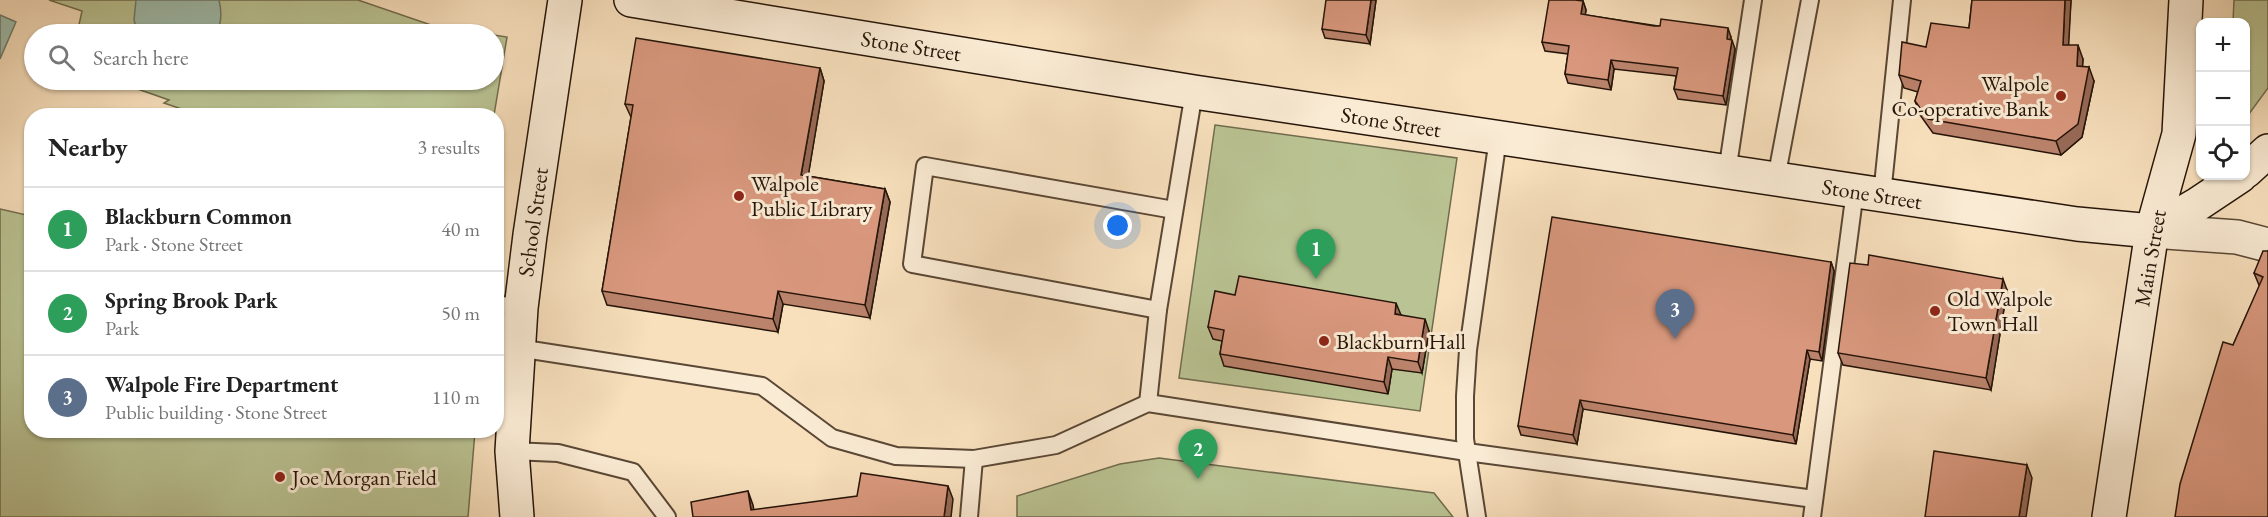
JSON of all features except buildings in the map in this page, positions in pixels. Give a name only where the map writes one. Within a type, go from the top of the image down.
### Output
[{"type":"street","name":"School Street","points":[[517,517],[512,451],[518,348],[509,306],[530,235],[565,0]]},
{"type":"street","name":"Stone Street","points":[[632,0],[1194,92],[1498,138],[2077,224],[2237,237],[2268,245]]},
{"type":"street","name":"Main Street","points":[[2109,517],[2152,231],[2179,134],[2186,0]]},
{"type":"street","points":[[2250,167],[2268,151]]},
{"type":"street","points":[[2152,231],[2234,180]]},
{"type":"lane","points":[[1726,172],[1753,0]]},
{"type":"lane","points":[[1776,179],[1810,0]]},
{"type":"lane","points":[[1812,517],[1902,0]]},
{"type":"lane","points":[[1148,403],[1158,310],[1194,92]]},
{"type":"lane","points":[[1477,517],[1467,452],[1465,396],[1468,350],[1498,138]]},
{"type":"lane","points":[[1158,310],[912,264],[925,166],[1174,210]]},
{"type":"lane","points":[[518,348],[762,386],[832,438],[896,456],[974,459],[1056,445],[1148,403],[1467,452],[1814,500]]},
{"type":"lane","points":[[512,451],[558,453],[633,472],[667,517]]},
{"type":"lane","points":[[969,517],[974,459]]},
{"type":"green space","points":[[49,0],[358,0],[428,24],[79,24],[82,11]]},
{"type":"green space","points":[[2234,0],[2268,0],[2268,88],[2250,113],[2250,18],[2233,18]]},
{"type":"green space","points":[[504,37],[507,37],[504,55]]},
{"type":"green space","points":[[140,90],[498,90],[495,108],[179,108],[164,103],[169,100]]},
{"type":"green space","points":[[1215,125],[1457,158],[1420,411],[1179,378]]},
{"type":"green space","name":"Joe Morgan Field","points":[[0,209],[24,214],[24,438],[474,438],[468,517],[0,517]]},
{"type":"green space","points":[[1159,458],[1434,493],[1453,517],[1017,517],[1017,496],[1120,464]]},
{"type":"shaded area","points":[[136,0],[219,0],[221,13],[219,24],[135,24]]},
{"type":"shaded area","points":[[0,15],[16,22],[0,59]]},
{"type":"place","name":"Walpole Co-operative Bank","points":[[2061,96]]},
{"type":"place","name":"Walpole Public Library","points":[[739,196]]},
{"type":"place","name":"Blackburn Common","points":[[1316,279]]},
{"type":"place","name":"Old Walpole Town Hall","points":[[1935,311]]},
{"type":"place","name":"Walpole Fire Department","points":[[1675,339]]},
{"type":"place","name":"Blackburn Hall","points":[[1324,341]]},
{"type":"place","name":"Joe Morgan Field","points":[[280,477]]},
{"type":"place","name":"Spring Brook Park","points":[[1198,479]]}]
